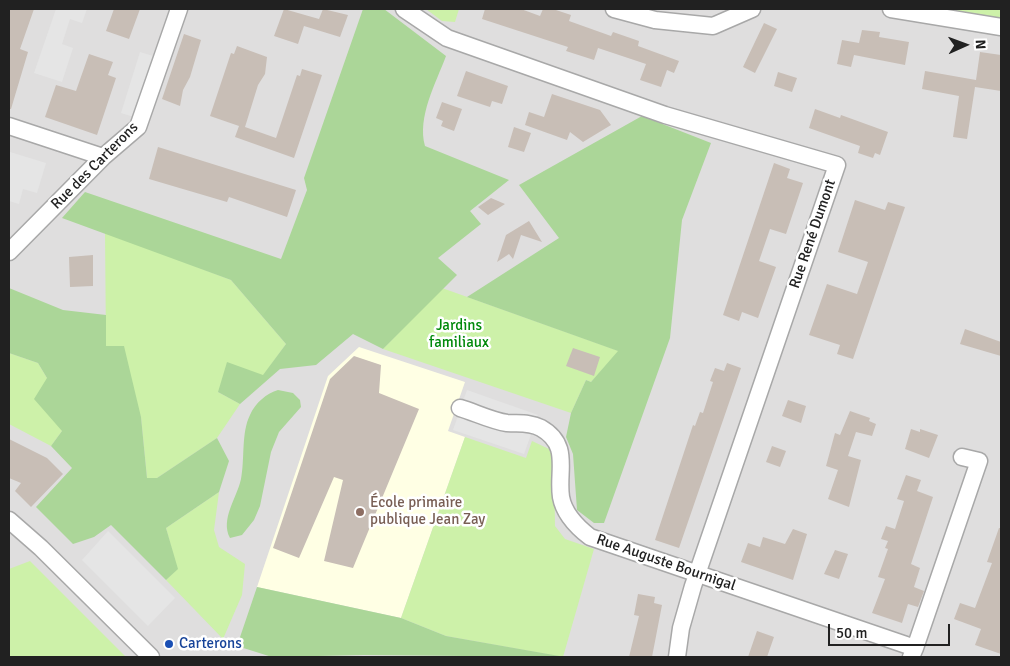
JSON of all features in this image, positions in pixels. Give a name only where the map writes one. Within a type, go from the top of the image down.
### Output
[{"type":"street","name":"Rue des Carterons","points":[[9,252],[103,157],[138,127],[179,9]]},
{"type":"street","name":"Rue René Dumont","points":[[404,9],[447,38],[665,115],[837,165],[698,573],[681,628],[677,657]]},
{"type":"street","points":[[614,9],[655,20],[713,26],[752,9]]},
{"type":"street","points":[[891,9],[1001,26]]},
{"type":"street","points":[[9,126],[103,157]]},
{"type":"street","name":"Rue Auguste Bournigal","points":[[460,408],[506,423],[523,422],[543,429],[557,444],[562,459],[561,497],[569,516],[590,537],[698,573],[913,653],[979,461],[962,458]]},
{"type":"street","points":[[9,520],[41,548],[151,657]]},
{"type":"shaded area","points":[[9,9],[924,9],[1001,21],[1001,657],[9,657]]},
{"type":"shaded area","points":[[56,9],[87,9],[82,23],[70,19],[62,44],[73,48],[62,82],[34,73]]},
{"type":"shaded area","points":[[140,52],[153,56],[134,117],[121,113]]},
{"type":"shaded area","points":[[10,152],[46,163],[37,193],[23,189],[19,204],[9,201]]},
{"type":"shaded area","name":"École primaire publique Jean Zay","points":[[359,347],[465,382],[448,431],[465,437],[401,618],[257,587],[328,376]]},
{"type":"shaded area","points":[[467,390],[538,415],[524,454],[453,430]]},
{"type":"shaded area","points":[[108,531],[175,598],[148,626],[82,560]]},
{"type":"green space","points":[[363,9],[384,9],[446,56],[425,112],[423,135],[425,146],[509,180],[470,211],[481,224],[438,258],[457,275],[383,349],[353,334],[316,365],[280,369],[240,404],[218,392],[227,362],[263,375],[286,344],[231,280],[62,218],[85,192],[281,259],[307,190],[304,178]]},
{"type":"green space","points":[[426,9],[459,9],[455,22],[442,21]]},
{"type":"green space","points":[[924,9],[1001,9],[1001,21]]},
{"type":"green space","points":[[642,116],[711,143],[682,220],[670,338],[604,523],[594,523],[577,510],[573,454],[566,437],[571,413],[586,380],[591,382],[618,351],[467,297],[559,238],[519,185]]},
{"type":"green space","points":[[105,232],[231,280],[286,344],[263,376],[218,392],[240,404],[217,438],[157,478],[147,478],[141,417],[106,346]]},
{"type":"green space","points":[[9,288],[63,310],[106,315],[106,346],[124,346],[141,417],[147,478],[157,478],[217,438],[229,461],[219,492],[166,528],[178,569],[166,580],[111,525],[94,537],[73,544],[36,507],[72,468],[51,446],[62,431],[34,399],[47,378],[38,363],[9,353]]},
{"type":"green space","name":"Jardins familiaux","points":[[442,288],[619,351],[591,382],[586,380],[571,413],[383,349]]},
{"type":"green space","points":[[9,353],[38,363],[47,378],[62,431],[51,446],[9,424]]},
{"type":"green space","points":[[278,390],[293,393],[300,400],[301,407],[279,432],[271,452],[260,506],[254,520],[242,535],[230,538],[227,531],[228,516],[241,479],[247,422],[258,403],[266,396]]},
{"type":"green space","points":[[465,437],[526,458],[532,441],[549,449],[554,460],[555,526],[565,539],[594,549],[563,657],[446,636],[401,618]]},
{"type":"green space","points":[[219,492],[214,530],[219,547],[245,564],[242,595],[223,639],[166,580],[177,569],[166,528]]},
{"type":"green space","points":[[30,561],[126,657],[9,657],[9,569]]},
{"type":"green space","points":[[257,587],[401,618],[446,636],[565,657],[364,655],[272,657],[237,646]]},
{"type":"building","points":[[9,9],[34,9],[20,49],[28,52],[11,109],[9,109]]},
{"type":"building","points":[[114,9],[140,9],[129,39],[106,31]]},
{"type":"building","points":[[284,9],[319,19],[323,9],[348,15],[340,37],[304,26],[298,44],[274,36]]},
{"type":"building","points":[[485,9],[521,9],[540,16],[543,9],[553,9],[571,15],[569,21],[611,36],[613,32],[639,41],[638,46],[679,61],[674,73],[667,70],[661,87],[640,80],[646,64],[598,48],[594,60],[566,51],[568,47],[482,19]]},
{"type":"building","points":[[764,23],[777,29],[755,73],[743,67]]},
{"type":"building","points":[[862,30],[880,32],[879,37],[909,42],[905,65],[854,55],[851,67],[837,64],[842,40],[859,43]]},
{"type":"building","points":[[184,34],[201,40],[190,77],[183,90],[180,106],[162,99]]},
{"type":"building","points":[[237,46],[267,57],[265,74],[258,85],[245,127],[276,138],[297,75],[300,76],[302,69],[322,75],[294,158],[235,137],[239,126],[210,116],[231,53],[234,54]]},
{"type":"building","points":[[980,52],[1001,55],[1001,91],[975,87],[967,139],[953,137],[959,96],[922,89],[925,71],[976,80]]},
{"type":"building","points":[[89,54],[113,62],[108,75],[116,78],[97,135],[45,117],[56,85],[76,91]]},
{"type":"building","points":[[466,71],[508,86],[502,104],[492,101],[490,107],[457,96]]},
{"type":"building","points":[[778,72],[797,78],[792,92],[774,86]]},
{"type":"building","points":[[552,94],[600,110],[611,125],[583,142],[570,132],[567,140],[525,125],[529,112],[544,117]]},
{"type":"building","points":[[442,102],[462,109],[454,131],[441,126],[443,121],[436,118]]},
{"type":"building","points":[[815,109],[840,118],[841,115],[888,132],[880,155],[875,153],[873,158],[858,153],[860,146],[809,128]]},
{"type":"building","points":[[514,127],[531,133],[524,152],[508,147]]},
{"type":"building","points":[[158,147],[296,190],[287,217],[229,197],[227,202],[149,179]]},
{"type":"building","points":[[774,163],[790,169],[787,178],[803,183],[786,234],[770,229],[759,261],[776,267],[758,318],[742,312],[739,321],[723,315]]},
{"type":"building","points":[[491,198],[505,204],[488,215],[478,207]]},
{"type":"building","points":[[855,200],[885,210],[888,202],[905,207],[853,359],[837,354],[840,345],[809,335],[827,284],[857,294],[868,262],[838,252]]},
{"type":"building","points":[[529,221],[542,242],[521,235],[513,259],[509,254],[497,262],[506,235]]},
{"type":"building","points":[[93,255],[93,286],[70,287],[69,257]]},
{"type":"building","points":[[965,329],[1001,342],[1001,356],[960,344]]},
{"type":"building","points":[[573,348],[600,357],[594,376],[566,366]]},
{"type":"building","points":[[354,356],[381,365],[379,393],[419,409],[353,568],[324,561],[343,480],[334,477],[299,558],[273,548],[330,379]]},
{"type":"building","points":[[727,363],[741,368],[679,548],[655,540],[693,425],[695,426],[700,412],[703,413],[713,382],[710,381],[715,368],[724,371]]},
{"type":"building","points":[[788,400],[806,406],[801,423],[782,416]]},
{"type":"building","points":[[850,411],[870,418],[869,421],[876,424],[872,436],[856,432],[848,456],[861,460],[849,507],[828,499],[838,470],[826,466],[835,433],[840,435]]},
{"type":"building","points":[[911,429],[920,432],[920,429],[938,435],[929,458],[905,449]]},
{"type":"building","points":[[9,439],[47,458],[63,474],[31,507],[15,491],[21,483],[9,478]]},
{"type":"building","points":[[772,446],[786,451],[780,467],[766,462]]},
{"type":"building","points":[[906,475],[921,480],[917,491],[933,497],[911,564],[920,568],[914,587],[924,591],[918,607],[908,604],[902,623],[872,613],[885,579],[878,577],[888,549],[885,548],[888,541],[881,539],[886,526],[895,529],[904,501],[897,499]]},
{"type":"building","points":[[999,528],[1001,528],[1001,654],[975,645],[981,629],[954,619],[960,603],[975,608],[992,563],[987,562]]},
{"type":"building","points":[[793,529],[807,534],[793,580],[741,562],[748,543],[760,547],[763,537],[785,544]]},
{"type":"building","points":[[835,550],[848,554],[839,579],[824,574]]},
{"type":"building","points":[[638,594],[655,597],[654,603],[662,605],[652,657],[629,657],[639,616],[634,615]]},
{"type":"building","points":[[757,631],[774,637],[767,657],[748,657]]},
{"type":"place","name":"École primaire publique Jean Zay","points":[[360,512]]},
{"type":"place","name":"Carterons","points":[[169,644]]}]
